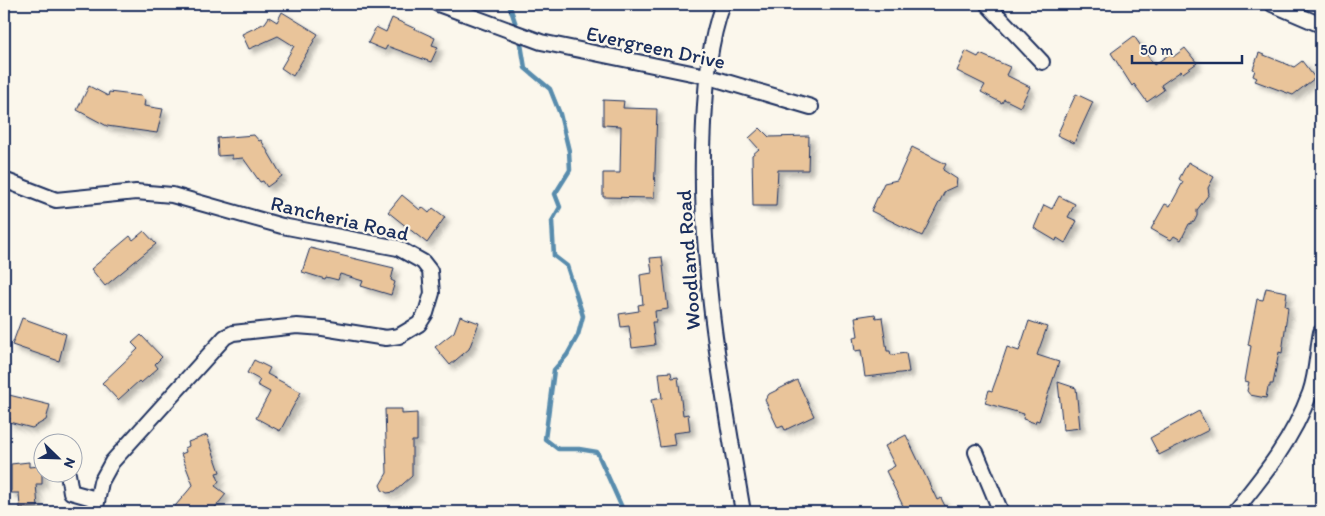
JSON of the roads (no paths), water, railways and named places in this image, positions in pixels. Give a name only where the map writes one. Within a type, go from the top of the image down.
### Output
[{"type":"street","name":"Evergreen Drive","points":[[438,4],[541,42],[706,76],[811,107]]},
{"type":"street","name":"Woodland Road","points":[[723,4],[706,76],[701,185],[709,302],[743,512]]},
{"type":"street","points":[[987,4],[1042,62]]},
{"type":"street","points":[[1272,4],[1321,25]]},
{"type":"street","name":"Rancheria Road","points":[[4,180],[56,200],[136,192],[172,195],[282,226],[398,248],[423,262],[430,271],[432,293],[426,313],[419,324],[398,336],[386,338],[324,328],[297,326],[234,333],[225,337],[112,462],[101,482],[96,505]]},
{"type":"street","points":[[1234,512],[1276,460],[1291,436],[1311,387],[1321,332]]},
{"type":"street","points":[[976,452],[1001,512]]},
{"type":"street","points":[[70,484],[71,492],[96,505]]},
{"type":"waterway","points":[[509,4],[518,31]]},
{"type":"waterway","points":[[520,38],[525,68],[550,89],[560,114],[569,151],[570,170],[555,194],[560,207],[552,221],[554,256],[567,266],[583,316],[578,335],[567,355],[554,370],[545,439],[558,449],[579,449],[597,452],[624,512]]}]
